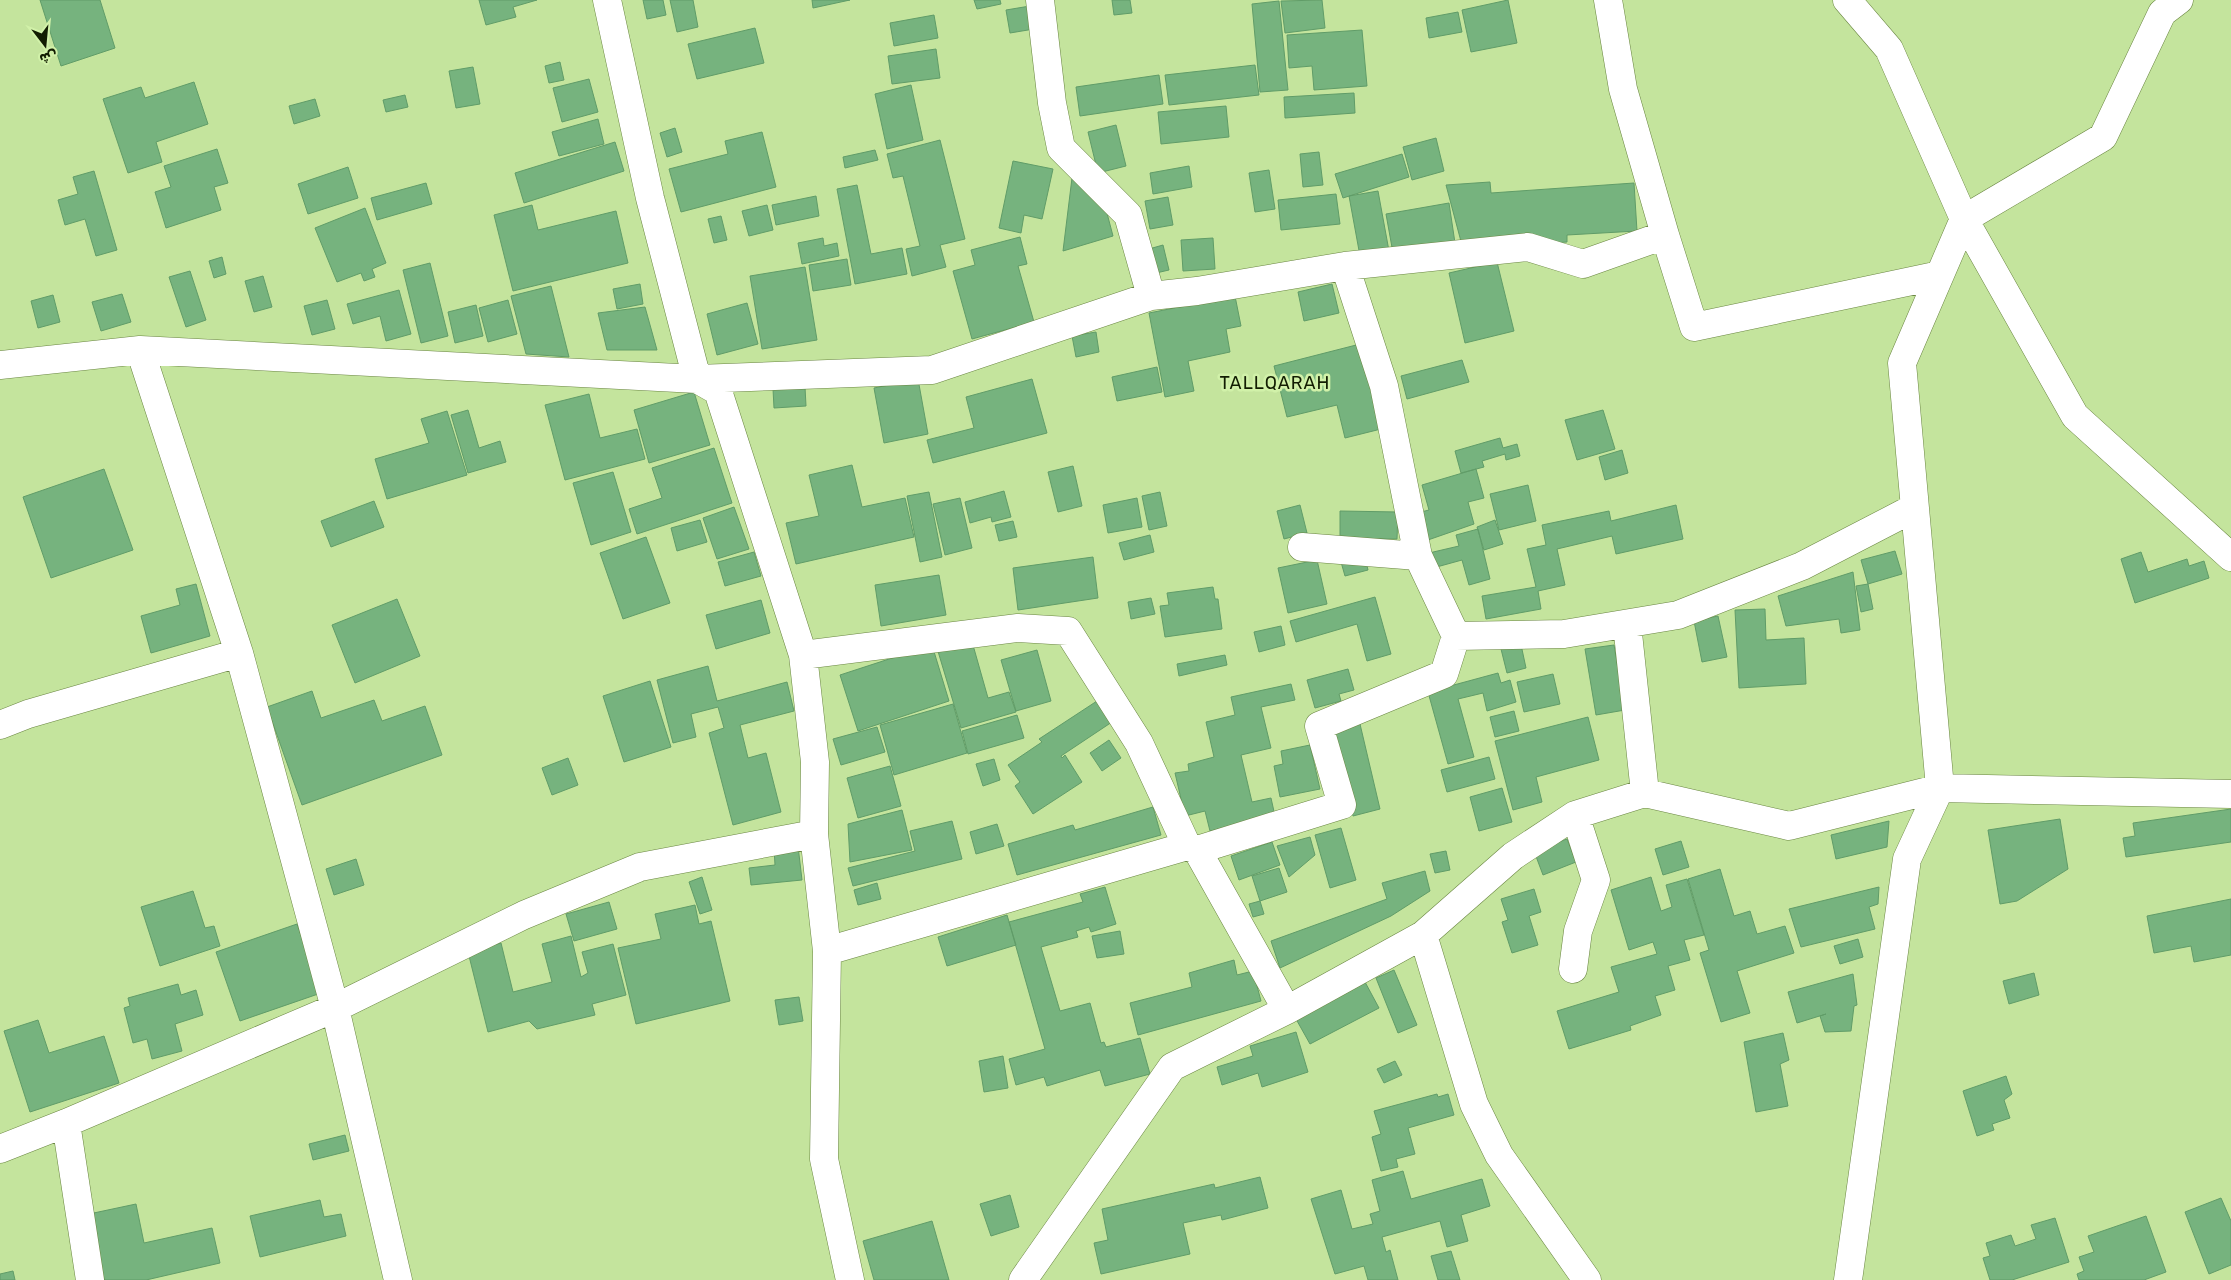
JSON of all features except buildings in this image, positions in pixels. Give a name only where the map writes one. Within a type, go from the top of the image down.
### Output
[{"type":"street","points":[[607,0],[650,198],[697,379],[718,391],[802,655],[815,762],[814,834],[827,951],[824,1159],[850,1280]]},
{"type":"street","points":[[1040,0],[1052,103],[1061,148],[1128,215],[1151,296]]},
{"type":"street","points":[[1608,0],[1622,89],[1694,327],[1940,275]]},
{"type":"street","points":[[1847,0],[1889,48],[1964,219],[2075,416],[2231,557]]},
{"type":"street","points":[[1848,1280],[1907,859],[1940,788],[1902,363],[1964,219],[2103,137],[2162,13],[2179,0]]},
{"type":"street","points":[[0,365],[140,350],[697,379],[932,370],[1151,296],[1197,291],[1345,266],[1528,247],[1583,264],[1665,235]]},
{"type":"street","points":[[827,951],[1342,805],[1319,726],[1444,674],[1456,636],[1418,556],[1384,386],[1345,266]]},
{"type":"street","points":[[140,350],[239,653],[335,1008],[398,1280]]},
{"type":"street","points":[[1456,636],[1564,634],[1678,615],[1802,566],[1914,508]]},
{"type":"street","points":[[1302,547],[1418,556]]},
{"type":"street","points":[[1627,624],[1645,794]]},
{"type":"street","points":[[802,655],[1018,628],[1068,631],[1138,743],[1192,848],[1287,1010]]},
{"type":"street","points":[[0,725],[28,714],[239,653]]},
{"type":"street","points":[[1023,1280],[1172,1067],[1287,1010],[1423,935],[1513,856],[1575,816],[1645,794],[1789,826],[1940,788],[2231,794]]},
{"type":"street","points":[[1573,969],[1578,931],[1596,880],[1575,816]]},
{"type":"street","points":[[0,1149],[66,1123],[335,1008],[524,915],[640,867],[814,834]]},
{"type":"street","points":[[1423,935],[1457,1050],[1478,1112],[1499,1154],[1587,1280]]},
{"type":"street","points":[[66,1123],[90,1280]]},
{"type":"district","name":"TALLQARAH","points":[[1275,383]]}]
